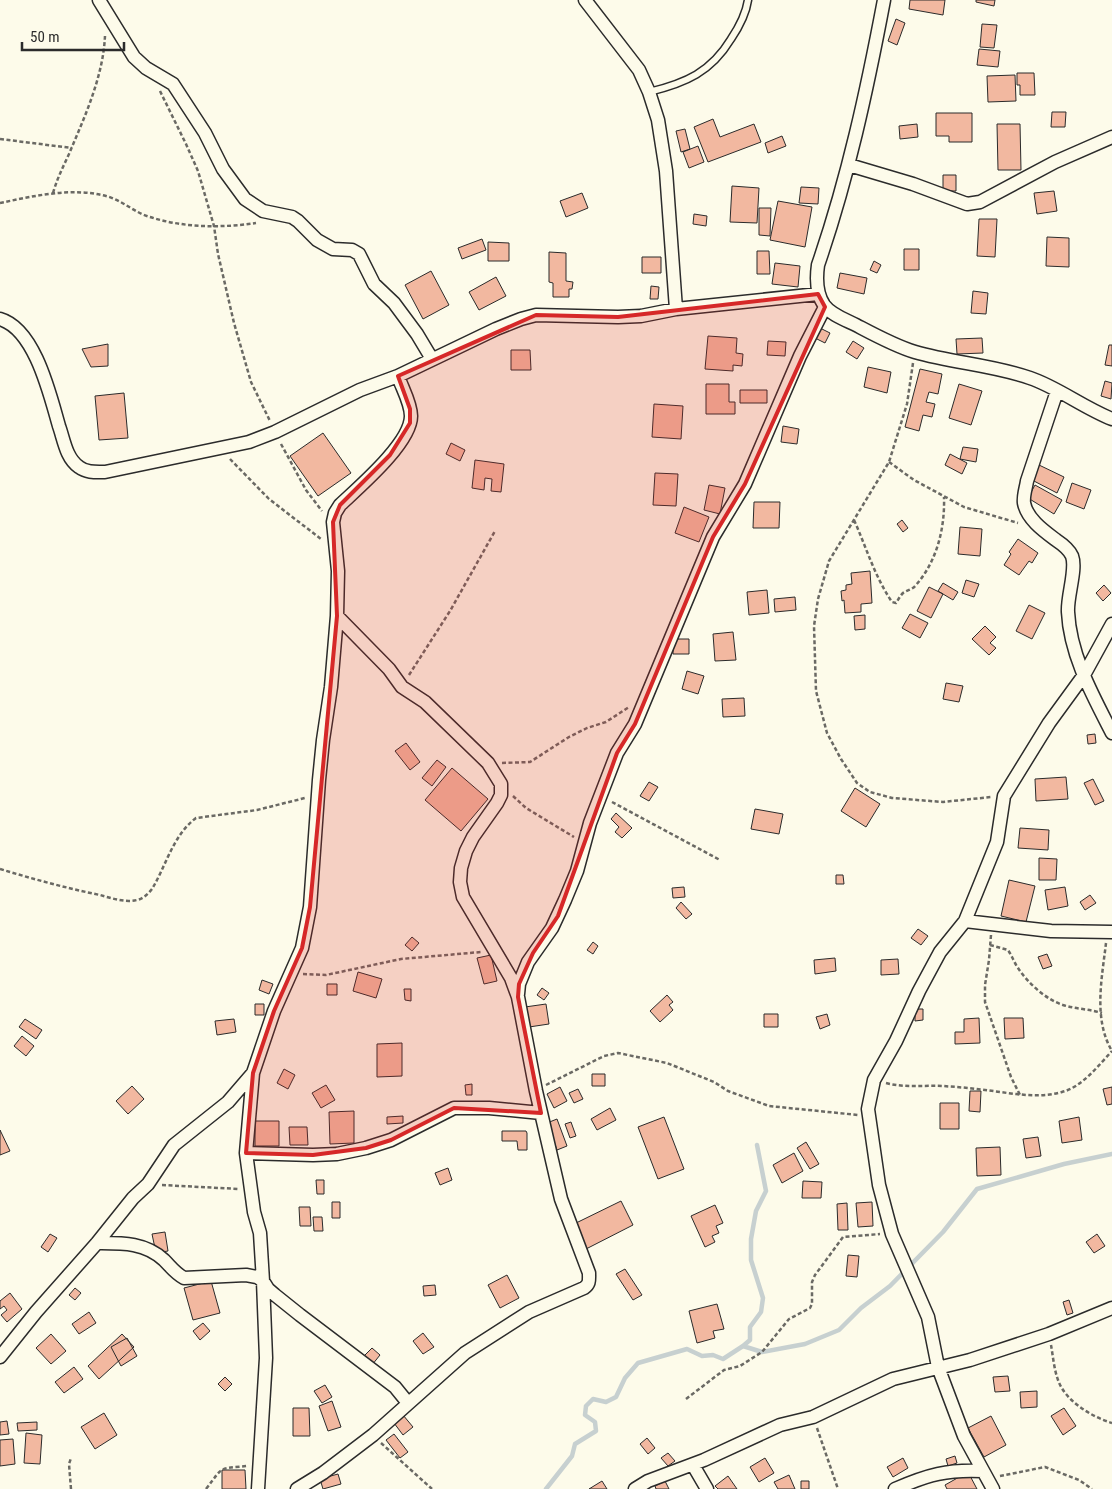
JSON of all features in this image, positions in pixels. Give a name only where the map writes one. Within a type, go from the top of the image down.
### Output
[{"type":"street","points":[[99,0],[134,57],[146,68],[173,84],[206,133],[223,169],[245,199],[263,211],[298,220],[317,240],[333,249],[352,250],[359,254],[374,284],[394,303],[417,334],[432,359]]},
{"type":"street","points":[[585,0],[639,70],[649,92],[658,120],[666,171],[676,309]]},
{"type":"street","points":[[884,0],[866,93],[849,165],[818,265],[816,277],[818,294],[825,307],[847,321],[914,352],[1032,378],[1092,411],[1112,419]]},
{"type":"street","points":[[849,165],[913,184],[966,204],[980,202],[1055,162],[1112,137]]},
{"type":"street","points":[[0,319],[18,330],[33,351],[50,393],[67,451],[74,463],[86,471],[105,472],[249,442],[275,432],[360,390],[398,376],[496,329],[536,315],[618,318],[641,316],[676,309],[818,294]]},
{"type":"street","points":[[518,997],[519,984],[528,962],[558,916],[577,872],[600,795],[617,753],[634,724],[713,537],[745,484],[800,356],[825,307]]},
{"type":"street","points":[[258,1489],[266,1358],[260,1233],[254,1212],[246,1153],[253,1073],[274,1011],[302,948],[310,907],[323,740],[331,687],[337,616],[338,571],[333,522],[335,513],[340,505],[390,455],[410,423],[410,409],[398,376]]},
{"type":"street","points":[[1057,391],[1027,481],[1024,505],[1042,529],[1064,545],[1072,556],[1073,573],[1068,598],[1068,613],[1075,651],[1084,675],[1112,733]]},
{"type":"street","points":[[297,1489],[323,1473],[373,1435],[464,1354],[529,1312],[588,1285],[590,1280],[561,1198],[536,1091],[518,997],[511,978],[463,897],[460,882],[461,868],[466,851],[473,837],[497,803],[501,795],[501,784],[488,764],[426,702],[402,687],[389,669],[337,616]]},
{"type":"street","points":[[993,1489],[964,1436],[938,1368],[928,1317],[892,1234],[879,1185],[868,1109],[874,1080],[896,1042],[919,991],[940,952],[965,922],[997,842],[1004,796],[1049,723],[1084,675],[1112,624]]},
{"type":"street","points":[[965,922],[1051,931],[1110,932]]},
{"type":"street","points":[[0,1358],[36,1312],[97,1243],[133,1198],[148,1184],[174,1145],[228,1102],[253,1073]]},
{"type":"street","points":[[246,1153],[314,1155],[337,1154],[366,1148],[391,1140],[454,1108],[508,1109],[541,1114]]},
{"type":"street","points":[[97,1243],[132,1244],[147,1249],[162,1258],[176,1274],[184,1278],[246,1274],[257,1277],[263,1281],[268,1289],[300,1315],[395,1387],[408,1403]]},
{"type":"street","points":[[635,1489],[648,1481],[693,1465],[780,1424],[813,1417],[893,1379],[970,1360],[1049,1334],[1112,1308]]},
{"type":"street","points":[[693,1465],[707,1489]]},
{"type":"street","points":[[894,1489],[931,1474],[954,1470],[985,1474]]},
{"type":"lane","points":[[649,92],[666,88],[691,78],[710,66],[723,53],[734,34],[743,18],[748,0]]},
{"type":"path","points":[[53,194],[100,74],[106,13]]},
{"type":"path","points":[[159,89],[198,171],[214,226],[225,285],[252,382],[275,432],[306,490],[320,510],[333,522]]},
{"type":"path","points":[[0,139],[72,148]]},
{"type":"path","points":[[0,203],[53,194],[88,193],[107,196],[124,203],[148,217],[178,224],[214,226],[258,223]]},
{"type":"path","points":[[914,352],[907,404],[889,462],[829,561],[818,599],[814,626],[816,691],[827,732],[841,759],[857,783],[870,792],[892,798],[943,802],[1004,796]]},
{"type":"path","points":[[220,449],[269,499],[320,538],[335,552]]},
{"type":"path","points":[[889,462],[914,480],[964,507],[1042,529]]},
{"type":"path","points":[[854,520],[880,584],[892,602],[896,603],[900,595],[916,585],[930,565],[942,532],[944,497]]},
{"type":"path","points":[[402,687],[450,611],[496,530]]},
{"type":"path","points":[[488,764],[530,762],[569,737],[587,728],[606,722],[620,711],[645,697]]},
{"type":"path","points":[[501,784],[526,808],[577,839],[583,848]]},
{"type":"path","points":[[0,869],[124,901],[139,900],[151,890],[176,842],[190,822],[196,818],[257,810],[318,795]]},
{"type":"path","points":[[600,795],[720,860]]},
{"type":"path","points":[[991,925],[985,1002],[1011,1077],[1020,1095]]},
{"type":"path","points":[[874,1080],[894,1085],[967,1088],[1020,1095],[1063,1092],[1074,1087],[1112,1051],[1104,1035],[1100,988],[1110,932]]},
{"type":"path","points":[[990,945],[1008,950],[1016,966],[1027,980],[1055,1002],[1102,1013]]},
{"type":"path","points":[[292,972],[326,974],[401,959],[495,951]]},
{"type":"path","points":[[536,1091],[604,1056],[618,1053],[667,1063],[714,1082],[728,1091],[769,1106],[856,1115],[868,1109]]},
{"type":"path","points":[[148,1184],[252,1189]]},
{"type":"path","points":[[686,1399],[724,1370],[740,1366],[762,1352],[789,1319],[810,1308],[812,1304],[812,1282],[815,1275],[843,1237],[892,1234]]},
{"type":"path","points":[[1049,1334],[1058,1380],[1063,1390],[1083,1409],[1100,1420],[1112,1423]]},
{"type":"path","points":[[813,1417],[838,1489]]},
{"type":"path","points":[[373,1435],[432,1489]]},
{"type":"path","points":[[70,1489],[69,1464],[71,1458]]},
{"type":"path","points":[[206,1489],[217,1472],[222,1468],[260,1464]]},
{"type":"path","points":[[985,1474],[1011,1475],[1045,1467],[1079,1480],[1092,1489]]},
{"type":"highlighted area","points":[[818,294],[825,307],[745,484],[713,537],[635,724],[617,753],[558,916],[533,953],[519,984],[518,997],[541,1113],[454,1108],[391,1140],[366,1148],[313,1155],[246,1153],[253,1073],[274,1011],[302,948],[310,907],[337,616],[333,522],[340,505],[390,455],[410,423],[410,409],[398,376],[536,315],[618,317]]},
{"type":"building","points":[[910,0],[945,0],[943,15],[909,9]]},
{"type":"building","points":[[976,0],[995,0],[994,6],[976,2]]},
{"type":"building","points":[[896,19],[905,23],[897,45],[888,41]]},
{"type":"building","points":[[982,24],[997,25],[994,48],[980,47]]},
{"type":"building","points":[[979,49],[1000,51],[998,67],[977,65]]},
{"type":"building","points":[[1017,73],[1034,73],[1035,95],[1020,95],[1020,85],[1017,85]]},
{"type":"building","points":[[1015,75],[1016,101],[988,102],[987,76]]},
{"type":"building","points":[[1052,112],[1066,112],[1065,127],[1051,127]]},
{"type":"building","points":[[936,113],[972,113],[972,142],[949,142],[949,136],[936,136]]},
{"type":"building","points":[[713,119],[720,137],[754,124],[761,142],[708,162],[694,127]]},
{"type":"building","points":[[917,124],[918,137],[900,139],[899,126]]},
{"type":"building","points":[[997,124],[1020,124],[1021,170],[998,170]]},
{"type":"building","points":[[685,129],[690,149],[681,152],[676,131]]},
{"type":"building","points":[[782,136],[786,146],[768,153],[765,143]]},
{"type":"building","points":[[698,146],[704,162],[689,168],[683,152]]},
{"type":"building","points":[[943,175],[956,175],[956,191],[943,191]]},
{"type":"building","points":[[732,186],[759,188],[757,223],[730,222]]},
{"type":"building","points":[[801,187],[819,188],[818,204],[799,203]]},
{"type":"building","points":[[1054,191],[1057,211],[1037,214],[1034,193]]},
{"type":"building","points":[[582,193],[588,208],[566,217],[560,201]]},
{"type":"building","points":[[778,201],[812,207],[805,247],[770,240]]},
{"type":"building","points":[[759,208],[771,208],[770,236],[759,235]]},
{"type":"building","points":[[694,214],[707,216],[706,226],[693,224]]},
{"type":"building","points":[[979,219],[997,219],[995,257],[977,256]]},
{"type":"building","points":[[1047,237],[1069,238],[1069,267],[1046,266]]},
{"type":"building","points":[[482,239],[486,250],[462,259],[458,248]]},
{"type":"building","points":[[488,242],[509,243],[509,261],[488,261]]},
{"type":"building","points":[[904,249],[919,249],[919,270],[904,270]]},
{"type":"building","points":[[757,251],[769,251],[770,274],[757,274]]},
{"type":"building","points":[[549,252],[566,253],[566,281],[573,282],[572,289],[569,289],[569,297],[553,297],[553,283],[549,282]]},
{"type":"building","points":[[642,257],[661,257],[661,273],[642,273]]},
{"type":"building","points":[[874,261],[881,265],[877,273],[870,270]]},
{"type":"building","points":[[775,263],[800,266],[798,287],[772,284]]},
{"type":"building","points":[[431,271],[449,305],[423,319],[405,285]]},
{"type":"building","points":[[840,273],[867,278],[864,294],[837,288]]},
{"type":"building","points":[[496,277],[506,296],[479,310],[469,292]]},
{"type":"building","points":[[651,286],[659,287],[658,299],[650,299]]},
{"type":"building","points":[[973,291],[988,293],[986,314],[971,313]]},
{"type":"building","points":[[818,327],[830,333],[825,343],[813,337]]},
{"type":"building","points":[[708,336],[737,338],[736,353],[743,354],[742,366],[733,365],[733,371],[705,369]]},
{"type":"building","points":[[982,338],[983,353],[957,354],[956,339]]},
{"type":"building","points":[[768,341],[786,342],[785,356],[767,355]]},
{"type":"building","points":[[853,341],[864,348],[857,359],[846,352]]},
{"type":"building","points":[[108,344],[108,366],[91,367],[82,349]]},
{"type":"building","points":[[1109,345],[1112,345],[1112,366],[1105,365]]},
{"type":"building","points":[[511,350],[530,350],[531,370],[511,370]]},
{"type":"building","points":[[868,367],[891,372],[887,393],[864,387]]},
{"type":"building","points":[[920,369],[942,374],[938,394],[929,392],[926,402],[935,404],[932,417],[923,415],[919,431],[905,427]]},
{"type":"building","points":[[1105,381],[1112,383],[1111,399],[1101,396]]},
{"type":"building","points":[[706,384],[729,384],[729,402],[735,402],[735,414],[706,414]]},
{"type":"building","points":[[959,384],[982,391],[971,425],[949,418]]},
{"type":"building","points":[[740,390],[767,390],[767,403],[740,403]]},
{"type":"building","points":[[124,393],[128,438],[99,440],[95,396]]},
{"type":"building","points":[[654,404],[683,406],[681,439],[652,437]]},
{"type":"building","points":[[783,426],[799,429],[797,444],[781,442]]},
{"type":"building","points":[[323,433],[351,473],[318,496],[290,456]]},
{"type":"building","points":[[451,443],[465,450],[460,461],[446,454]]},
{"type":"building","points":[[963,447],[978,449],[976,462],[960,459]]},
{"type":"building","points":[[950,454],[967,463],[962,474],[945,465]]},
{"type":"building","points":[[475,460],[504,464],[501,492],[491,491],[492,479],[485,478],[484,490],[472,488]]},
{"type":"building","points":[[1039,465],[1064,477],[1057,493],[1032,480]]},
{"type":"building","points":[[655,473],[678,474],[676,506],[653,505]]},
{"type":"building","points":[[1072,483],[1091,490],[1084,509],[1066,502]]},
{"type":"building","points":[[709,485],[725,488],[720,514],[704,510]]},
{"type":"building","points":[[1035,485],[1062,500],[1054,514],[1028,498]]},
{"type":"building","points":[[754,502],[780,502],[779,528],[753,528]]},
{"type":"building","points":[[684,507],[709,517],[699,542],[675,533]]},
{"type":"building","points":[[902,520],[908,528],[903,532],[897,524]]},
{"type":"building","points":[[960,527],[982,529],[980,556],[958,554]]},
{"type":"building","points":[[1018,539],[1038,553],[1032,563],[1029,561],[1019,575],[1004,565],[1011,554],[1009,552]]},
{"type":"building","points":[[870,571],[872,603],[861,604],[861,612],[845,613],[841,591],[846,590],[846,585],[852,584],[851,573]]},
{"type":"building","points":[[966,580],[979,584],[974,597],[962,593]]},
{"type":"building","points":[[943,583],[958,592],[953,600],[938,591]]},
{"type":"building","points":[[1104,585],[1111,593],[1103,601],[1096,593]]},
{"type":"building","points":[[929,587],[943,594],[931,618],[917,611]]},
{"type":"building","points":[[767,590],[769,613],[749,615],[747,592]]},
{"type":"building","points":[[795,597],[796,610],[775,612],[774,599]]},
{"type":"building","points":[[1029,605],[1045,613],[1032,639],[1016,631]]},
{"type":"building","points":[[910,614],[928,623],[920,638],[902,628]]},
{"type":"building","points":[[865,615],[865,629],[855,630],[854,616]]},
{"type":"building","points":[[985,626],[996,637],[990,643],[996,648],[989,655],[972,639]]},
{"type":"building","points":[[733,632],[736,660],[715,661],[713,634]]},
{"type":"building","points":[[673,639],[689,639],[689,654],[673,654]]},
{"type":"building","points":[[687,671],[704,676],[698,694],[682,689]]},
{"type":"building","points":[[946,683],[963,686],[959,702],[943,699]]},
{"type":"building","points":[[744,698],[745,716],[723,717],[722,699]]},
{"type":"building","points":[[1095,734],[1096,743],[1088,744],[1087,735]]},
{"type":"building","points":[[406,743],[420,762],[410,770],[395,751]]},
{"type":"building","points":[[437,760],[446,767],[432,786],[422,778]]},
{"type":"building","points":[[452,768],[488,799],[461,831],[425,800]]},
{"type":"building","points":[[1066,777],[1068,799],[1036,801],[1035,779]]},
{"type":"building","points":[[1093,779],[1104,801],[1095,805],[1084,783]]},
{"type":"building","points":[[649,782],[658,787],[649,801],[640,796]]},
{"type":"building","points":[[855,788],[880,804],[866,827],[841,811]]},
{"type":"building","points":[[755,809],[783,814],[779,834],[751,829]]},
{"type":"building","points":[[616,813],[632,828],[622,838],[615,832],[619,827],[611,819]]},
{"type":"building","points":[[1020,828],[1049,830],[1048,850],[1018,848]]},
{"type":"building","points":[[1039,858],[1057,859],[1056,880],[1039,880]]},
{"type":"building","points":[[836,875],[843,875],[844,884],[836,884]]},
{"type":"building","points":[[1009,880],[1035,886],[1026,922],[1001,916]]},
{"type":"building","points":[[684,887],[685,897],[673,898],[672,888]]},
{"type":"building","points":[[1065,887],[1068,906],[1048,910],[1045,890]]},
{"type":"building","points":[[1090,895],[1096,903],[1085,910],[1080,902]]},
{"type":"building","points":[[681,902],[692,914],[686,919],[676,908]]},
{"type":"building","points":[[918,929],[928,936],[921,945],[911,938]]},
{"type":"building","points":[[412,937],[419,943],[412,951],[405,945]]},
{"type":"building","points":[[593,942],[598,946],[593,954],[587,950]]},
{"type":"building","points":[[1047,954],[1052,966],[1043,969],[1038,957]]},
{"type":"building","points":[[491,955],[497,981],[484,984],[477,958]]},
{"type":"building","points":[[835,958],[836,971],[815,974],[814,960]]},
{"type":"building","points":[[898,959],[899,974],[881,975],[881,960]]},
{"type":"building","points":[[358,972],[382,979],[376,998],[353,991]]},
{"type":"building","points":[[262,980],[273,984],[269,994],[259,990]]},
{"type":"building","points":[[327,984],[337,984],[337,995],[327,995]]},
{"type":"building","points":[[542,988],[549,993],[544,1000],[537,995]]},
{"type":"building","points":[[404,989],[411,989],[411,1001],[405,1000]]},
{"type":"building","points":[[667,995],[673,1002],[669,1005],[673,1010],[660,1022],[650,1011]]},
{"type":"building","points":[[255,1004],[264,1004],[264,1015],[255,1015]]},
{"type":"building","points":[[546,1004],[549,1024],[529,1027],[525,1007]]},
{"type":"building","points":[[915,1009],[923,1009],[923,1020],[915,1021]]},
{"type":"building","points":[[764,1014],[778,1014],[778,1027],[764,1027]]},
{"type":"building","points":[[827,1014],[830,1025],[820,1029],[816,1017]]},
{"type":"building","points":[[979,1018],[980,1043],[955,1044],[955,1032],[964,1032],[964,1019]]},
{"type":"building","points":[[1004,1018],[1023,1018],[1024,1038],[1005,1039]]},
{"type":"building","points":[[25,1019],[42,1030],[36,1039],[19,1027]]},
{"type":"building","points":[[234,1019],[236,1032],[217,1035],[215,1021]]},
{"type":"building","points":[[22,1036],[34,1046],[26,1056],[14,1046]]},
{"type":"building","points":[[402,1043],[402,1076],[377,1077],[377,1044]]},
{"type":"building","points":[[284,1069],[295,1075],[288,1089],[277,1083]]},
{"type":"building","points":[[592,1074],[605,1074],[605,1086],[592,1086]]},
{"type":"building","points":[[472,1084],[472,1095],[466,1095],[465,1085]]},
{"type":"building","points":[[326,1085],[335,1100],[321,1108],[312,1093]]},
{"type":"building","points":[[132,1086],[144,1099],[128,1114],[116,1101]]},
{"type":"building","points":[[560,1087],[567,1101],[554,1108],[547,1094]]},
{"type":"building","points":[[1112,1087],[1112,1104],[1107,1105],[1103,1089]]},
{"type":"building","points":[[578,1089],[583,1099],[574,1103],[569,1093]]},
{"type":"building","points":[[970,1091],[981,1091],[980,1112],[969,1111]]},
{"type":"building","points":[[940,1103],[959,1103],[959,1129],[940,1129]]},
{"type":"building","points":[[610,1108],[616,1120],[597,1130],[591,1119]]},
{"type":"building","points":[[354,1111],[354,1143],[330,1144],[329,1112]]},
{"type":"building","points":[[403,1116],[403,1123],[387,1124],[387,1117]]},
{"type":"building","points":[[664,1117],[684,1169],[658,1179],[638,1127]]},
{"type":"building","points":[[1079,1117],[1082,1140],[1062,1143],[1059,1121]]},
{"type":"building","points":[[557,1119],[567,1146],[557,1150],[547,1123]]},
{"type":"building","points":[[255,1121],[279,1121],[279,1146],[255,1146]]},
{"type":"building","points":[[571,1122],[576,1136],[570,1138],[565,1124]]},
{"type":"building","points":[[289,1127],[307,1127],[308,1145],[290,1145]]},
{"type":"building","points":[[0,1130],[10,1151],[0,1155]]},
{"type":"building","points":[[502,1131],[526,1131],[527,1150],[518,1150],[517,1141],[502,1141]]},
{"type":"building","points":[[1038,1137],[1041,1156],[1026,1158],[1023,1139]]},
{"type":"building","points":[[806,1142],[819,1164],[810,1169],[797,1148]]},
{"type":"building","points":[[1000,1147],[1001,1175],[977,1176],[976,1148]]},
{"type":"building","points":[[794,1153],[803,1171],[782,1183],[773,1165]]},
{"type":"building","points":[[448,1168],[452,1180],[440,1185],[435,1173]]},
{"type":"building","points":[[316,1180],[324,1180],[324,1194],[317,1194]]},
{"type":"building","points":[[803,1181],[822,1182],[821,1198],[802,1198]]},
{"type":"building","points":[[621,1201],[633,1225],[586,1249],[574,1224]]},
{"type":"building","points":[[332,1202],[340,1202],[340,1218],[332,1218]]},
{"type":"building","points":[[872,1202],[873,1226],[858,1227],[856,1203]]},
{"type":"building","points":[[847,1203],[848,1230],[838,1230],[837,1204]]},
{"type":"building","points":[[715,1205],[723,1223],[716,1226],[719,1233],[712,1236],[715,1242],[705,1247],[691,1216]]},
{"type":"building","points":[[299,1207],[310,1207],[311,1226],[300,1226]]},
{"type":"building","points":[[313,1217],[322,1217],[323,1231],[314,1231]]},
{"type":"building","points":[[165,1232],[168,1251],[156,1253],[152,1234]]},
{"type":"building","points":[[50,1234],[57,1238],[48,1252],[41,1247]]},
{"type":"building","points":[[1097,1234],[1105,1246],[1094,1253],[1086,1242]]},
{"type":"building","points":[[848,1255],[859,1256],[857,1277],[846,1276]]},
{"type":"building","points":[[625,1269],[642,1295],[633,1300],[616,1274]]},
{"type":"building","points":[[507,1275],[519,1298],[500,1308],[488,1285]]},
{"type":"building","points":[[211,1281],[220,1313],[193,1320],[184,1288]]},
{"type":"building","points":[[435,1285],[436,1295],[424,1296],[423,1286]]},
{"type":"building","points":[[75,1288],[81,1293],[75,1300],[69,1295]]},
{"type":"building","points":[[10,1293],[22,1309],[7,1322],[1,1315],[7,1310],[4,1306],[0,1309],[0,1301]]},
{"type":"building","points":[[1069,1300],[1073,1313],[1067,1315],[1063,1302]]},
{"type":"building","points":[[717,1304],[724,1329],[713,1331],[715,1338],[697,1343],[689,1311]]},
{"type":"building","points":[[89,1312],[96,1323],[79,1334],[72,1324]]},
{"type":"building","points":[[203,1323],[210,1331],[200,1340],[193,1331]]},
{"type":"building","points":[[423,1333],[434,1347],[423,1354],[413,1341]]},
{"type":"building","points":[[51,1334],[66,1351],[51,1364],[36,1348]]},
{"type":"building","points":[[122,1334],[134,1347],[99,1379],[88,1366]]},
{"type":"building","points":[[127,1338],[137,1356],[121,1366],[111,1347]]},
{"type":"building","points":[[372,1348],[380,1355],[372,1365],[363,1357]]},
{"type":"building","points":[[74,1367],[83,1379],[64,1393],[55,1382]]},
{"type":"building","points":[[1008,1376],[1010,1391],[995,1392],[993,1377]]},
{"type":"building","points":[[225,1377],[232,1384],[225,1391],[218,1384]]},
{"type":"building","points":[[325,1385],[332,1397],[322,1403],[314,1391]]},
{"type":"building","points":[[1037,1391],[1037,1407],[1021,1408],[1020,1392]]},
{"type":"building","points":[[332,1401],[341,1427],[328,1431],[319,1406]]},
{"type":"building","points":[[293,1408],[309,1408],[310,1436],[293,1436]]},
{"type":"building","points":[[1064,1408],[1076,1426],[1063,1435],[1051,1416]]},
{"type":"building","points":[[104,1413],[117,1435],[95,1449],[81,1427]]},
{"type":"building","points":[[403,1415],[413,1427],[403,1435],[394,1423]]},
{"type":"building","points":[[991,1416],[1006,1445],[984,1457],[968,1428]]},
{"type":"building","points":[[7,1421],[9,1434],[0,1435],[0,1422]]},
{"type":"building","points":[[37,1422],[37,1430],[18,1431],[17,1423]]},
{"type":"building","points":[[26,1433],[42,1435],[40,1464],[24,1463]]},
{"type":"building","points":[[394,1434],[408,1452],[400,1458],[386,1440]]},
{"type":"building","points":[[647,1438],[655,1448],[648,1454],[640,1444]]},
{"type":"building","points":[[13,1439],[15,1464],[0,1466],[0,1440]]},
{"type":"building","points":[[668,1453],[675,1461],[668,1466],[661,1458]]},
{"type":"building","points":[[955,1456],[957,1463],[948,1466],[946,1459]]},
{"type":"building","points":[[765,1458],[774,1473],[759,1482],[750,1467]]},
{"type":"building","points":[[903,1458],[908,1468],[893,1477],[887,1467]]},
{"type":"building","points":[[222,1470],[245,1470],[246,1489],[222,1489]]},
{"type":"building","points":[[968,1472],[977,1489],[947,1489],[945,1485]]},
{"type":"building","points":[[338,1474],[341,1484],[323,1489],[320,1479]]},
{"type":"building","points":[[789,1475],[795,1489],[778,1489],[774,1482]]},
{"type":"building","points":[[728,1476],[737,1489],[718,1489],[715,1486]]},
{"type":"building","points":[[602,1481],[607,1489],[589,1489]]},
{"type":"building","points":[[665,1481],[669,1489],[656,1489],[655,1486]]},
{"type":"building","points":[[801,1481],[809,1481],[809,1489],[801,1489]]},
{"type":"waterway","points":[[546,1489],[572,1456],[575,1444],[596,1431],[595,1422],[585,1415],[586,1406],[593,1399],[606,1402],[616,1397],[625,1378],[638,1363],[687,1349],[702,1356],[713,1355],[723,1359],[750,1340],[750,1327],[761,1312],[763,1298],[751,1260],[751,1239],[756,1211],[766,1191],[757,1145]]},
{"type":"waterway","points":[[743,1346],[762,1352],[805,1344],[839,1330],[861,1308],[890,1286],[943,1232],[977,1189],[1064,1164],[1112,1154]]}]
